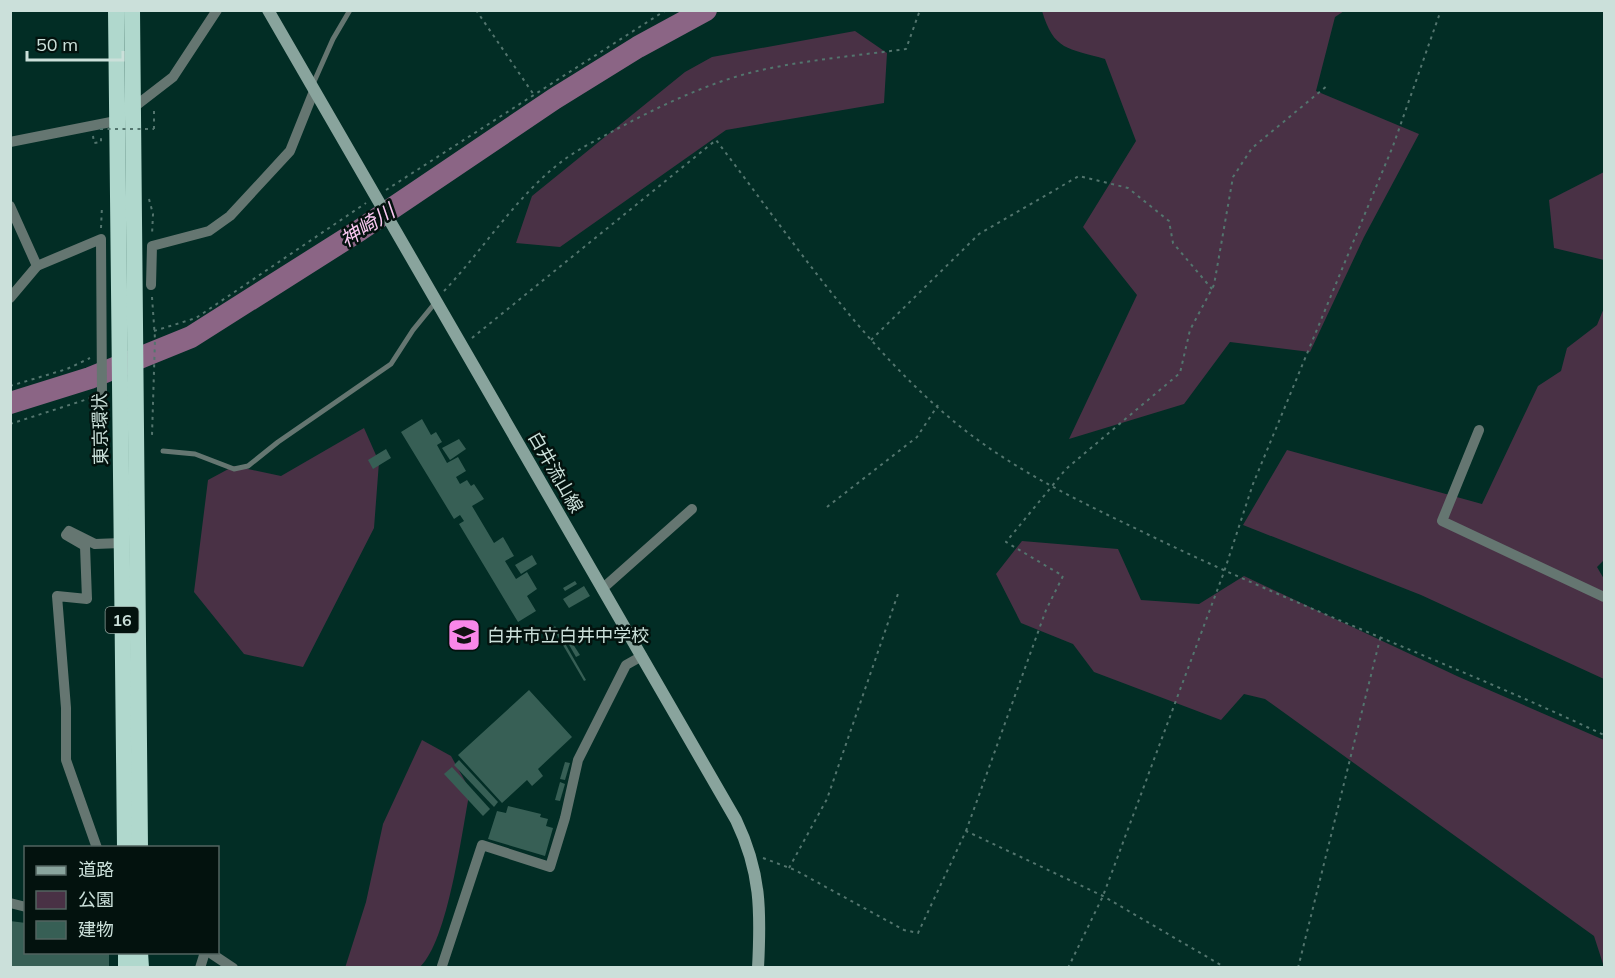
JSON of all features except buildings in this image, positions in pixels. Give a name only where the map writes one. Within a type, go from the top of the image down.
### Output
[{"type":"highway","name":"東京環状","points":[[116,10],[116,121],[128,343],[135,387],[140,846]]},
{"type":"highway","name":"東京環状","points":[[124,846],[121,543],[110,394],[128,343],[134,108],[132,10]]},
{"type":"main road","name":"白井流山線","points":[[268,10],[736,820],[750,853],[759,888],[758,968]]},
{"type":"street","points":[[10,142],[116,121],[172,77],[217,10]]},
{"type":"street","points":[[151,285],[152,246],[209,231],[230,216],[290,151],[313,88]]},
{"type":"street","points":[[10,206],[37,266]]},
{"type":"street","points":[[10,298],[37,266],[101,240],[102,352],[110,394]]},
{"type":"street","points":[[1479,430],[1442,521],[1605,597]]},
{"type":"street","points":[[602,589],[692,509]]},
{"type":"street","points":[[96,846],[66,760],[66,708],[57,596],[87,599],[85,546],[66,535],[69,531],[95,544],[121,543]]},
{"type":"street","points":[[442,966],[482,845],[550,867],[565,818],[578,760],[626,665],[642,656]]},
{"type":"street","points":[[200,968],[206,954]]},
{"type":"street","points":[[210,954],[233,968]]},
{"type":"lane","points":[[313,88],[333,39],[350,10]]},
{"type":"lane","points":[[163,451],[195,454],[234,469],[248,466],[278,442],[391,364],[413,330],[436,301]]},
{"type":"path","points":[[476,10],[534,95]]},
{"type":"path","points":[[154,330],[196,318],[375,197],[666,10]]},
{"type":"path","points":[[436,301],[477,255],[512,210],[555,166],[574,153],[650,111],[707,87],[752,72],[906,49],[920,10]]},
{"type":"path","points":[[1068,968],[1103,896],[1224,572],[1253,484],[1393,146],[1441,10]]},
{"type":"path","points":[[750,853],[789,868],[904,930],[918,933],[966,831],[1046,610],[1064,576],[1006,542],[1053,489],[1066,469],[1180,373],[1190,330],[1212,289],[1233,177],[1252,148],[1328,85]]},
{"type":"path","points":[[93,132],[93,143],[101,142],[100,129],[154,129],[154,109]]},
{"type":"path","points":[[461,346],[716,140],[871,340],[957,424],[1053,489],[1224,572],[1381,635],[1605,735]]},
{"type":"path","points":[[871,340],[979,234],[1079,176],[1128,188],[1169,221],[1173,243],[1212,289]]},
{"type":"path","points":[[148,193],[153,214],[152,246]]},
{"type":"path","points":[[151,285],[155,376]]},
{"type":"path","points":[[10,386],[67,369],[102,352]]},
{"type":"path","points":[[10,424],[80,400],[110,394]]},
{"type":"path","points":[[827,507],[917,437],[938,405]]},
{"type":"path","points":[[789,868],[827,799],[898,591]]},
{"type":"path","points":[[1298,968],[1381,635]]},
{"type":"path","points":[[966,831],[1103,896],[1226,968]]},
{"type":"green space","points":[[1042,11],[1344,11],[1335,17],[1316,91],[1419,134],[1364,237],[1310,352],[1230,342],[1184,404],[1069,439],[1137,295],[1083,227],[1136,141],[1105,59],[1072,50],[1057,41]]},
{"type":"green space","points":[[855,31],[887,53],[884,103],[726,130],[560,247],[516,243],[532,196],[685,72],[712,57]]},
{"type":"green space","points":[[1604,172],[1604,260],[1554,248],[1549,200]]},
{"type":"green space","points":[[1604,308],[1604,560],[1597,567],[1604,579],[1604,679],[1421,595],[1243,525],[1287,450],[1482,504],[1538,386],[1561,371],[1567,348],[1597,325]]},
{"type":"green space","points":[[364,428],[379,462],[374,528],[303,667],[244,654],[194,592],[208,480],[234,466],[281,476]]},
{"type":"green space","points":[[1022,541],[1118,549],[1141,600],[1199,604],[1244,576],[1459,677],[1604,740],[1604,967],[1594,936],[1265,699],[1244,694],[1221,720],[1094,672],[1073,644],[1021,623],[996,574]]},
{"type":"green space","points":[[422,740],[451,756],[470,790],[458,857],[439,934],[430,954],[420,967],[345,968],[366,902],[383,824]]},
{"type":"waterway","name":"神崎川","points":[[10,403],[90,378],[191,337],[360,230],[554,99],[638,47],[706,10]]},
{"type":"place","name":"白井市立白井中学校","points":[[464,635]]}]
